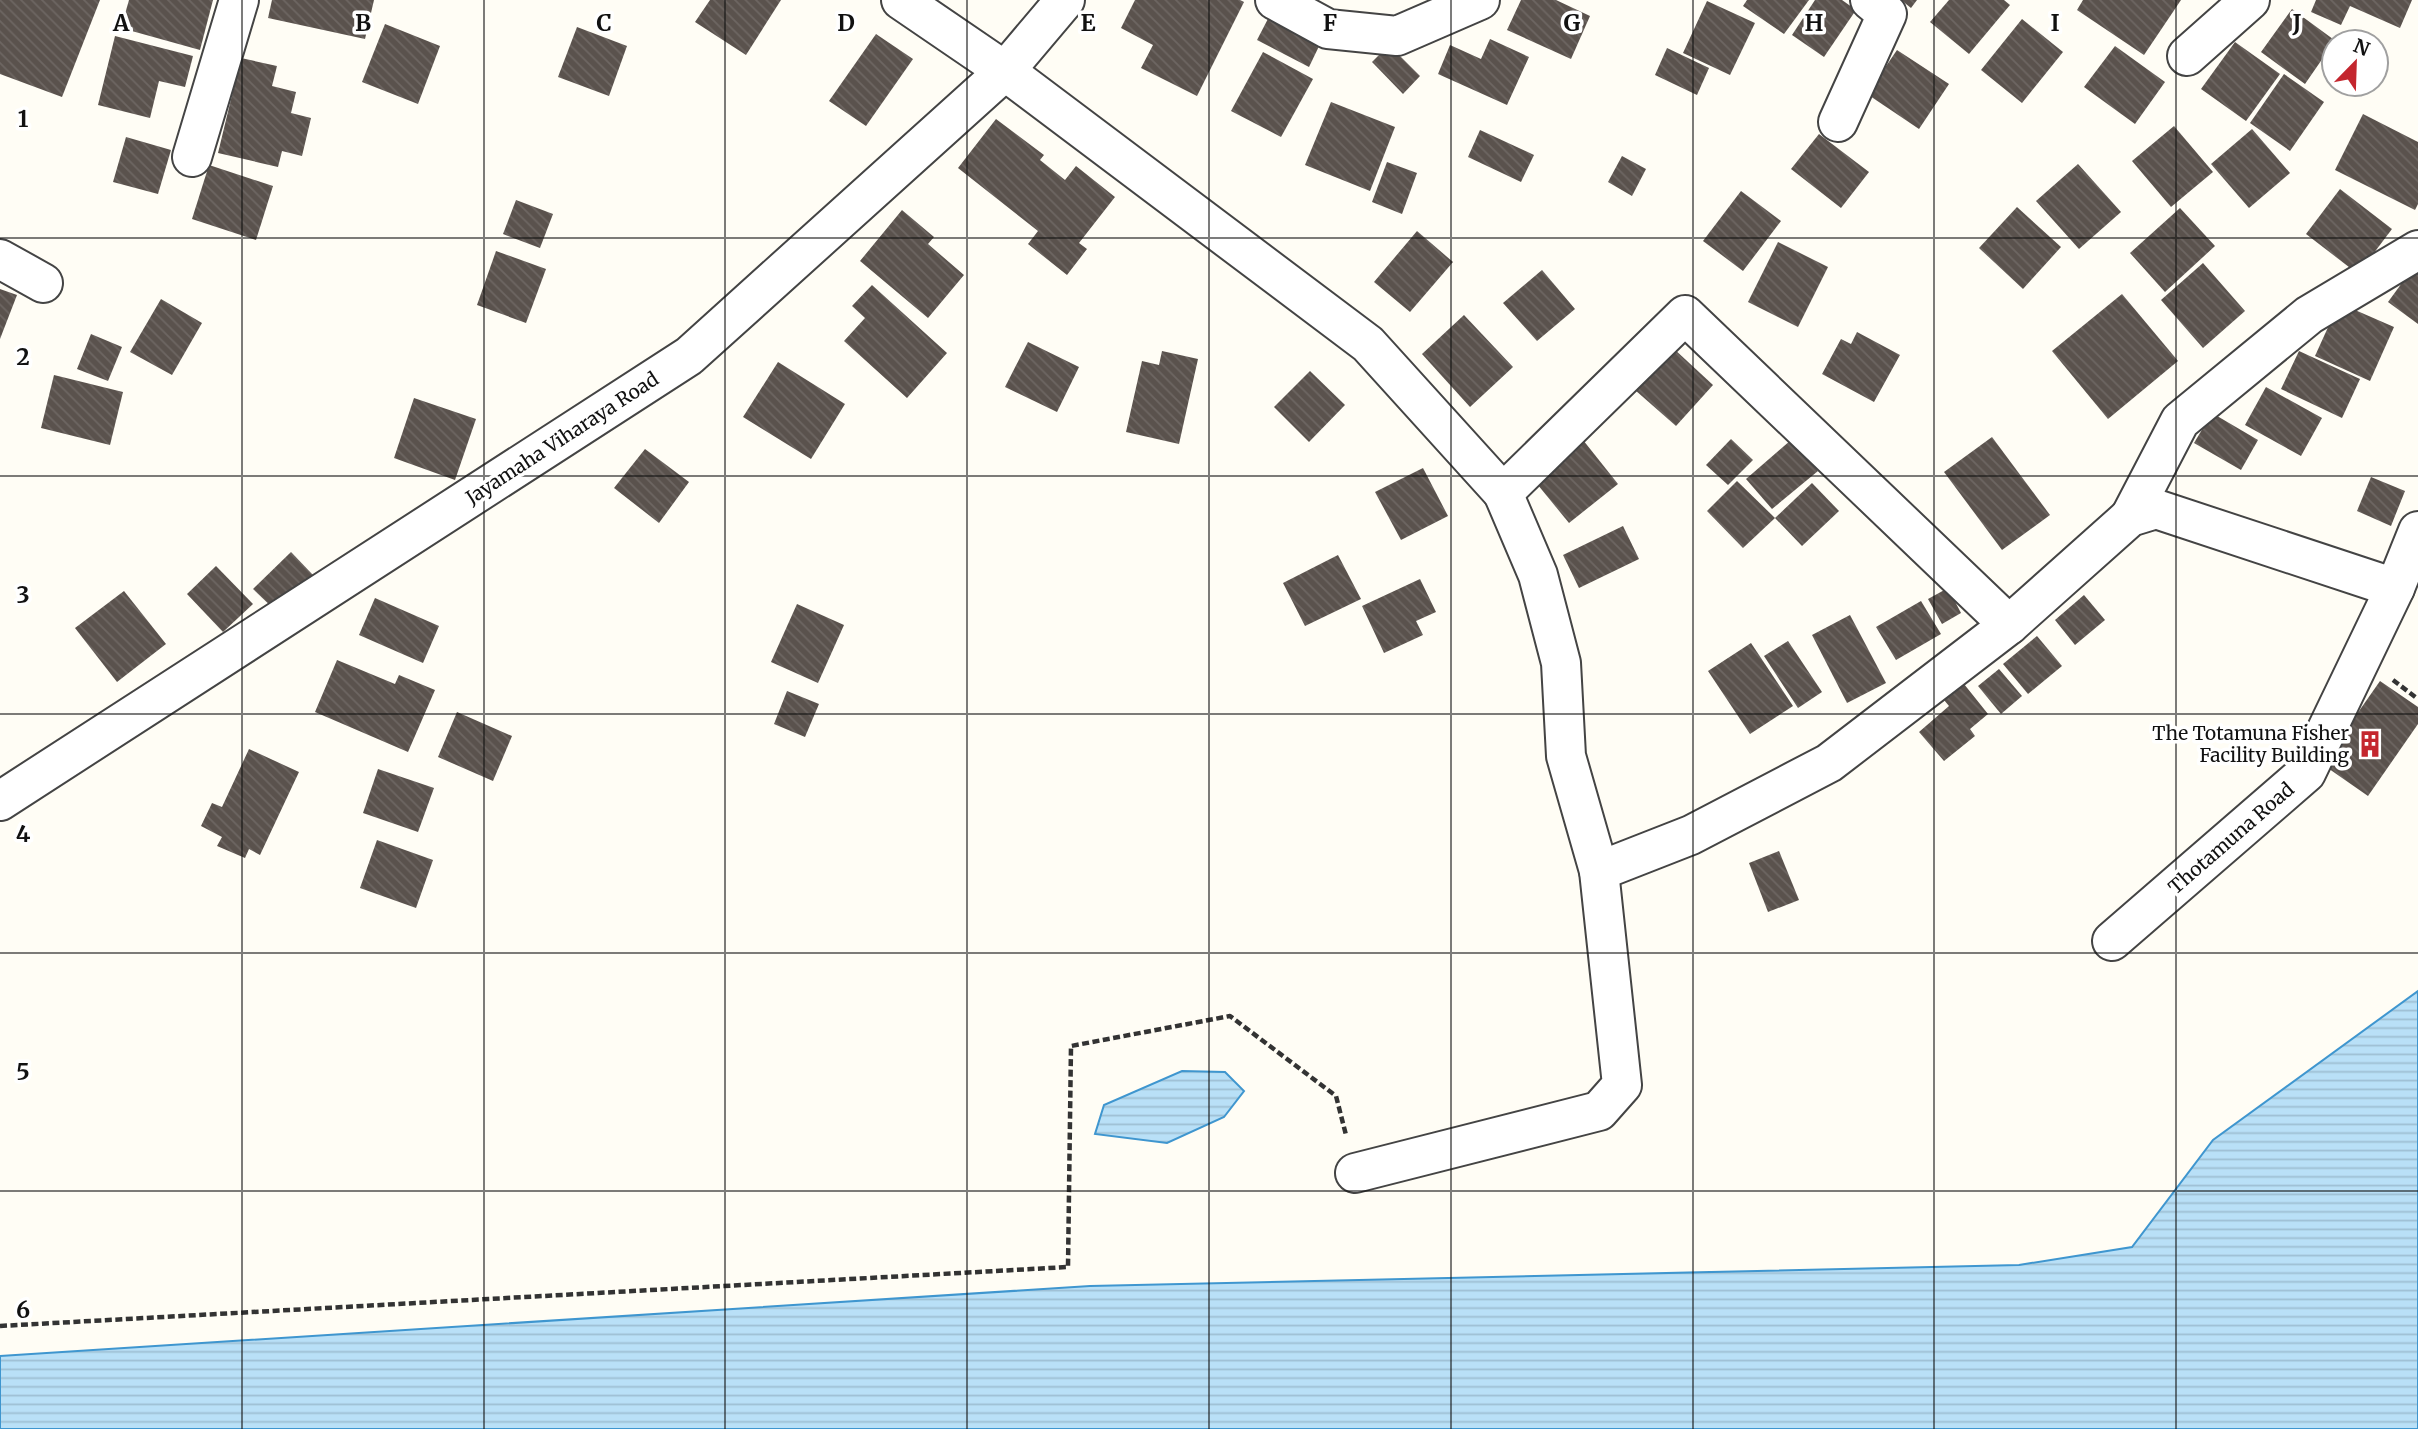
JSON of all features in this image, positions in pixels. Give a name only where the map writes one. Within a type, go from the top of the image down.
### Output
[{"type":"street","points":[[192,157],[239,0]]},
{"type":"street","points":[[901,0],[1005,71],[1368,344],[1503,494],[1538,575],[1561,663],[1566,756],[1599,871],[1622,1085],[1599,1111],[1355,1173]]},
{"type":"street","name":"Jayamaha Viharaya Road","points":[[0,801],[689,356],[1005,71],[1065,0]]},
{"type":"street","points":[[1275,0],[1328,29],[1397,36],[1480,0]]},
{"type":"street","points":[[1838,122],[1887,14],[1870,0]]},
{"type":"street","points":[[2187,56],[2250,0]]},
{"type":"street","points":[[1599,871],[1691,835],[1829,763],[2009,625],[2130,517],[2180,421],[2309,315],[2418,250]]},
{"type":"street","points":[[0,259],[43,283]]},
{"type":"street","points":[[1503,494],[1685,315],[2009,625]]},
{"type":"street","points":[[2130,517],[2156,509],[2395,588]]},
{"type":"street","name":"Thotamuna Road","points":[[2112,941],[2306,773],[2395,588],[2418,531]]},
{"type":"path","points":[[0,1326],[1068,1267],[1071,1046],[1230,1016],[1336,1096],[1355,1173]]},
{"type":"water","points":[[2418,991],[2418,1429],[0,1429],[0,1356],[1090,1286],[2019,1265],[2132,1247],[2213,1140]]},
{"type":"water","points":[[1182,1071],[1225,1072],[1244,1091],[1224,1117],[1167,1143],[1095,1134],[1104,1105]]},
{"type":"building","points":[[0,0],[100,0],[62,97],[0,74]]},
{"type":"building","points":[[129,0],[213,0],[200,50],[121,28]]},
{"type":"building","points":[[272,0],[374,0],[365,39],[268,18]]},
{"type":"building","points":[[710,0],[781,0],[746,55],[695,22]]},
{"type":"building","points":[[1135,0],[1244,2],[1197,96],[1141,68],[1153,45],[1121,28]]},
{"type":"building","points":[[1521,0],[1556,0],[1590,16],[1571,59],[1507,30]]},
{"type":"building","points":[[1747,0],[1809,0],[1784,34],[1743,6]]},
{"type":"building","points":[[1815,0],[1842,0],[1856,10],[1824,57],[1792,35]]},
{"type":"building","points":[[1901,0],[1917,0],[1911,8]]},
{"type":"building","points":[[1949,0],[2004,0],[2010,5],[1969,54],[1930,22]]},
{"type":"building","points":[[2083,0],[2181,0],[2144,55],[2077,10]]},
{"type":"building","points":[[2316,0],[2412,0],[2400,28],[2350,6],[2341,25],[2311,12]]},
{"type":"building","points":[[1707,1],[1755,23],[1730,75],[1683,53]]},
{"type":"building","points":[[2292,9],[2320,30],[2320,62],[2305,84],[2261,52]]},
{"type":"building","points":[[1271,13],[1322,40],[1309,67],[1257,40]]},
{"type":"building","points":[[2022,19],[2063,52],[2022,103],[1981,70]]},
{"type":"building","points":[[385,24],[440,46],[418,104],[362,82]]},
{"type":"building","points":[[577,27],[627,46],[609,96],[558,77]]},
{"type":"building","points":[[876,34],[913,59],[866,126],[829,101]]},
{"type":"building","points":[[115,36],[193,56],[185,87],[159,81],[150,118],[98,105]]},
{"type":"building","points":[[1490,39],[1529,57],[1507,105],[1438,74],[1450,45],[1481,59]]},
{"type":"building","points":[[2235,42],[2280,74],[2246,121],[2201,89]]},
{"type":"building","points":[[1389,45],[1420,76],[1403,94],[1372,62]]},
{"type":"building","points":[[2115,46],[2165,82],[2135,124],[2084,87]]},
{"type":"building","points":[[1667,48],[1709,68],[1697,95],[1655,75]]},
{"type":"building","points":[[1897,50],[1949,84],[1919,129],[1867,94]]},
{"type":"building","points":[[1263,52],[1313,79],[1281,137],[1231,111]]},
{"type":"building","points":[[241,58],[277,66],[272,86],[296,92],[291,113],[311,118],[302,156],[282,151],[278,167],[218,153]]},
{"type":"building","points":[[2284,74],[2324,102],[2290,151],[2250,123]]},
{"type":"building","points":[[1331,102],[1395,127],[1370,191],[1305,165]]},
{"type":"building","points":[[2363,114],[2418,142],[2418,204],[2415,210],[2335,170]]},
{"type":"building","points":[[996,119],[1044,155],[1040,160],[1065,180],[1076,166],[1115,197],[1079,243],[1087,249],[1067,275],[1028,244],[1038,231],[958,168]]},
{"type":"building","points":[[2174,126],[2213,172],[2171,207],[2132,161]]},
{"type":"building","points":[[2252,129],[2290,173],[2249,208],[2211,164]]},
{"type":"building","points":[[1480,130],[1534,155],[1521,182],[1468,157]]},
{"type":"building","points":[[1819,134],[1869,172],[1841,208],[1791,169]]},
{"type":"building","points":[[126,137],[171,150],[158,194],[113,182]]},
{"type":"building","points":[[1622,156],[1646,169],[1632,196],[1608,182]]},
{"type":"building","points":[[1387,162],[1417,173],[1402,214],[1372,202]]},
{"type":"building","points":[[2078,164],[2121,212],[2079,249],[2036,201]]},
{"type":"building","points":[[209,165],[273,186],[256,240],[192,219]]},
{"type":"building","points":[[2340,189],[2392,229],[2358,274],[2306,234]]},
{"type":"building","points":[[1741,191],[1781,221],[1743,271],[1703,241]]},
{"type":"building","points":[[516,200],[553,214],[540,248],[503,234]]},
{"type":"building","points":[[2017,207],[2061,247],[2023,289],[1979,248]]},
{"type":"building","points":[[2180,208],[2215,246],[2165,292],[2130,253]]},
{"type":"building","points":[[902,210],[934,237],[928,244],[964,275],[928,318],[860,261]]},
{"type":"building","points":[[1417,231],[1453,262],[1410,312],[1374,282]]},
{"type":"building","points":[[1778,242],[1828,267],[1798,327],[1748,302]]},
{"type":"building","points":[[496,251],[546,269],[526,323],[477,305]]},
{"type":"building","points":[[2418,261],[2418,324],[2388,302]]},
{"type":"building","points":[[2203,263],[2245,311],[2203,348],[2161,300]]},
{"type":"building","points":[[1542,270],[1575,309],[1537,341],[1503,303]]},
{"type":"building","points":[[872,285],[947,353],[907,398],[844,341],[865,318],[852,306]]},
{"type":"building","points":[[0,289],[17,295],[0,339]]},
{"type":"building","points":[[2122,294],[2178,361],[2108,419],[2052,351]]},
{"type":"building","points":[[161,299],[202,323],[172,375],[130,352]]},
{"type":"building","points":[[2339,303],[2394,327],[2370,381],[2315,356]]},
{"type":"building","points":[[1464,315],[1513,367],[1470,407],[1422,354]]},
{"type":"building","points":[[1857,332],[1900,355],[1874,402],[1822,374],[1841,339],[1851,344]]},
{"type":"building","points":[[91,334],[122,347],[108,381],[77,369]]},
{"type":"building","points":[[1028,342],[1079,367],[1057,412],[1005,387]]},
{"type":"building","points":[[1673,348],[1713,385],[1676,426],[1635,390]]},
{"type":"building","points":[[1162,351],[1198,359],[1179,444],[1126,432],[1142,361],[1159,365]]},
{"type":"building","points":[[2299,351],[2360,379],[2342,418],[2281,389]]},
{"type":"building","points":[[778,362],[845,404],[811,459],[743,417]]},
{"type":"building","points":[[1310,371],[1345,405],[1309,442],[1274,407]]},
{"type":"building","points":[[54,375],[123,392],[110,445],[41,428]]},
{"type":"building","points":[[2266,387],[2322,418],[2301,456],[2245,425]]},
{"type":"building","points":[[414,398],[476,419],[455,480],[394,458]]},
{"type":"building","points":[[2212,413],[2258,440],[2241,470],[2194,443]]},
{"type":"building","points":[[1992,437],[2050,515],[2002,550],[1944,472]]},
{"type":"building","points":[[1731,439],[1753,460],[1728,485],[1706,465]]},
{"type":"building","points":[[1583,440],[1618,484],[1569,523],[1533,479]]},
{"type":"building","points":[[1791,440],[1818,471],[1772,509],[1746,479]]},
{"type":"building","points":[[645,449],[689,482],[659,523],[614,488]]},
{"type":"building","points":[[1423,468],[1448,516],[1401,540],[1375,492]]},
{"type":"building","points":[[2371,477],[2405,491],[2391,526],[2357,511]]},
{"type":"building","points":[[1737,481],[1775,518],[1743,548],[1707,511]]},
{"type":"building","points":[[1812,483],[1839,511],[1802,546],[1775,518]]},
{"type":"building","points":[[1623,526],[1639,559],[1579,588],[1563,555]]},
{"type":"building","points":[[291,552],[313,575],[276,611],[253,589]]},
{"type":"building","points":[[1338,555],[1361,599],[1305,626],[1283,583]]},
{"type":"building","points":[[216,566],[253,604],[223,632],[187,594]]},
{"type":"building","points":[[1420,579],[1436,612],[1416,621],[1423,635],[1384,653],[1362,606]]},
{"type":"building","points":[[1948,588],[1961,613],[1942,624],[1928,599]]},
{"type":"building","points":[[124,591],[166,644],[117,682],[75,628]]},
{"type":"building","points":[[2084,595],[2105,620],[2075,645],[2055,620]]},
{"type":"building","points":[[375,598],[439,626],[423,663],[359,635]]},
{"type":"building","points":[[1921,601],[1941,634],[1896,660],[1876,627]]},
{"type":"building","points":[[797,604],[844,625],[818,683],[771,662]]},
{"type":"building","points":[[1850,615],[1886,683],[1847,703],[1812,635]]},
{"type":"building","points":[[2037,636],[2062,666],[2028,694],[2003,664]]},
{"type":"building","points":[[1788,641],[1822,692],[1798,708],[1764,656]]},
{"type":"building","points":[[1751,643],[1793,706],[1750,734],[1708,671]]},
{"type":"building","points":[[337,660],[395,684],[399,675],[435,690],[408,752],[315,712]]},
{"type":"building","points":[[1999,669],[2022,696],[2001,714],[1978,686]]},
{"type":"building","name":"The Totamuna Fisher Facility Building","points":[[2380,681],[2418,707],[2418,724],[2368,796],[2322,764]]},
{"type":"building","points":[[1964,684],[1988,714],[1970,729],[1975,736],[1944,761],[1919,732],[1949,706],[1944,700]]},
{"type":"building","points":[[787,691],[819,704],[805,737],[774,724]]},
{"type":"building","points":[[457,712],[512,736],[493,781],[438,757]]},
{"type":"building","points":[[249,749],[299,772],[260,855],[249,849],[245,858],[217,846],[222,837],[201,826],[212,803],[222,807]]},
{"type":"building","points":[[378,769],[434,788],[418,832],[363,813]]},
{"type":"building","points":[[377,840],[433,860],[416,908],[360,888]]},
{"type":"building","points":[[1779,851],[1799,900],[1768,912],[1749,863]]},
{"type":"place","name":"The Totamuna Fisher Facility Building","points":[[2370,744]]}]
